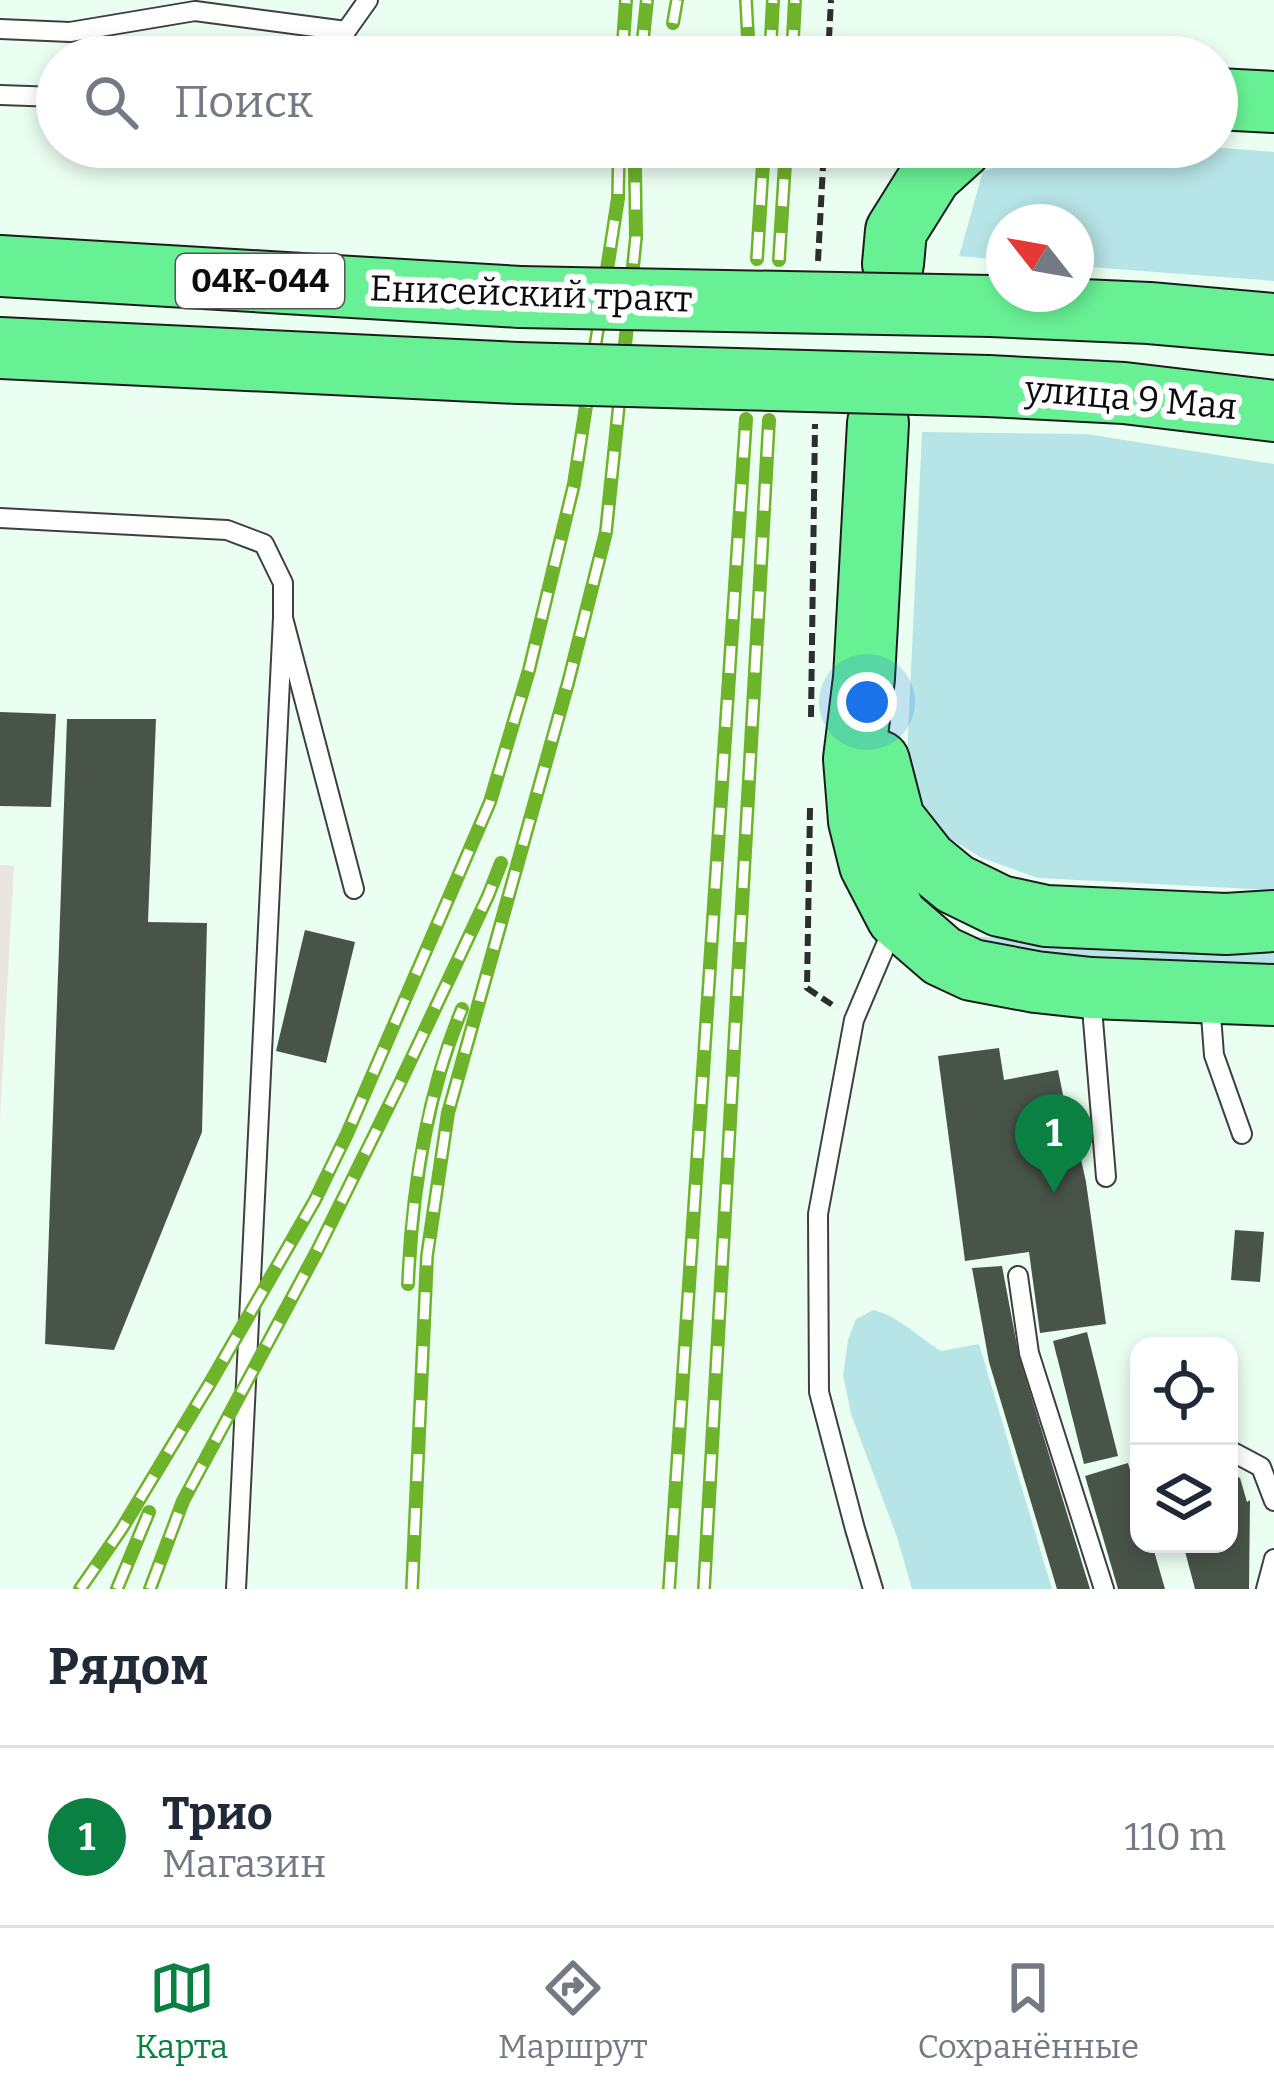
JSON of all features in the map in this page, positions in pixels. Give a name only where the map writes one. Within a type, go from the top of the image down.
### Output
[{"type":"main road","points":[[1238,100],[1274,102]]},
{"type":"main road","points":[[893,264],[896,231],[939,168]]},
{"type":"main road","name":"Енисейский тракт","points":[[0,266],[520,297],[991,307],[1274,323]]},
{"type":"main road","name":"улица 9 Мая","points":[[0,349],[518,374],[988,386],[1124,394],[1274,411]]},
{"type":"main road","points":[[878,423],[864,678],[854,759],[859,821],[870,865],[897,917],[942,956],[972,970],[1091,988],[1274,995]]},
{"type":"main road","points":[[864,678],[894,819],[927,861],[955,884],[1000,905],[1046,916],[1274,921]]},
{"type":"lane","points":[[341,36],[368,0]]},
{"type":"lane","points":[[0,29],[70,32],[195,6],[346,31]]},
{"type":"lane","points":[[0,95],[36,96]]},
{"type":"lane","points":[[0,518],[227,530],[264,544],[283,583],[236,1589]]},
{"type":"lane","points":[[283,618],[354,889]]},
{"type":"lane","points":[[873,1589],[819,1392],[818,1214],[854,1020],[897,917]]},
{"type":"lane","points":[[1091,988],[1106,1177]]},
{"type":"lane","points":[[1210,992],[1214,1055],[1242,1134]]},
{"type":"lane","points":[[1018,1276],[1029,1353],[1104,1589]]},
{"type":"lane","points":[[1238,1455],[1261,1467],[1274,1501]]},
{"type":"lane","points":[[1267,1589],[1274,1559]]},
{"type":"path","points":[[829,36],[831,0]]},
{"type":"path","points":[[818,265],[823,168]]},
{"type":"path","points":[[811,730],[816,403]]},
{"type":"path","points":[[810,800],[807,988],[854,1020]]},
{"type":"shaded area","points":[[1238,149],[1274,152],[1274,281],[1094,267],[1094,204],[986,204],[986,258],[959,256],[983,171],[1238,168]]},
{"type":"shaded area","points":[[922,432],[1087,434],[1274,464],[1274,890],[1038,878],[982,858],[947,837],[917,795],[907,757]]},
{"type":"shaded area","points":[[0,865],[14,866],[0,1118]]},
{"type":"shaded area","points":[[959,936],[1274,946],[1274,972],[999,957]]},
{"type":"shaded area","points":[[873,1310],[900,1322],[941,1351],[979,1344],[1052,1589],[912,1589],[851,1414],[843,1375],[856,1319]]},
{"type":"building","points":[[0,712],[56,714],[51,807],[0,806]]},
{"type":"building","points":[[67,719],[156,719],[148,922],[207,923],[202,1132],[114,1350],[45,1344]]},
{"type":"building","points":[[305,930],[355,942],[326,1063],[276,1051]]},
{"type":"building","points":[[999,1048],[1004,1080],[1058,1070],[1086,1182],[1106,1324],[1040,1333],[1029,1252],[965,1261],[938,1056]]},
{"type":"building","points":[[1235,1230],[1264,1232],[1260,1282],[1231,1280]]},
{"type":"building","points":[[1002,1266],[1019,1356],[1090,1589],[1057,1589],[989,1362],[972,1268]]},
{"type":"building","points":[[1087,1332],[1118,1456],[1084,1464],[1053,1341]]},
{"type":"building","points":[[1128,1463],[1130,1553],[1155,1553],[1165,1589],[1118,1589],[1085,1476]]},
{"type":"building","points":[[1238,1477],[1247,1502],[1250,1500],[1249,1589],[1195,1589],[1185,1553],[1238,1553]]},
{"type":"tunnel","points":[[878,423],[893,264]]},
{"type":"railway","points":[[623,36],[626,0]]},
{"type":"railway","points":[[643,36],[647,0]]},
{"type":"railway","points":[[673,23],[677,0]]},
{"type":"railway","points":[[746,0],[748,36]]},
{"type":"railway","points":[[771,36],[773,0]]},
{"type":"railway","points":[[793,36],[795,0]]},
{"type":"railway","points":[[80,1589],[210,1383],[315,1200],[490,802],[529,670],[574,484],[618,198],[619,168]]},
{"type":"railway","points":[[412,1589],[427,1256],[448,1113],[606,532],[636,237],[635,168]]},
{"type":"railway","points":[[757,259],[763,168]]},
{"type":"railway","points":[[779,260],[785,168]]},
{"type":"railway","points":[[669,1589],[746,419]]},
{"type":"railway","points":[[704,1589],[769,420]]},
{"type":"railway","points":[[150,1589],[183,1501],[317,1251],[501,863]]},
{"type":"railway","points":[[408,1284],[423,1144],[439,1075],[462,1009]]},
{"type":"railway","points":[[117,1589],[149,1512]]},
{"type":"place","name":"Трио","points":[[1054,1193]]}]
